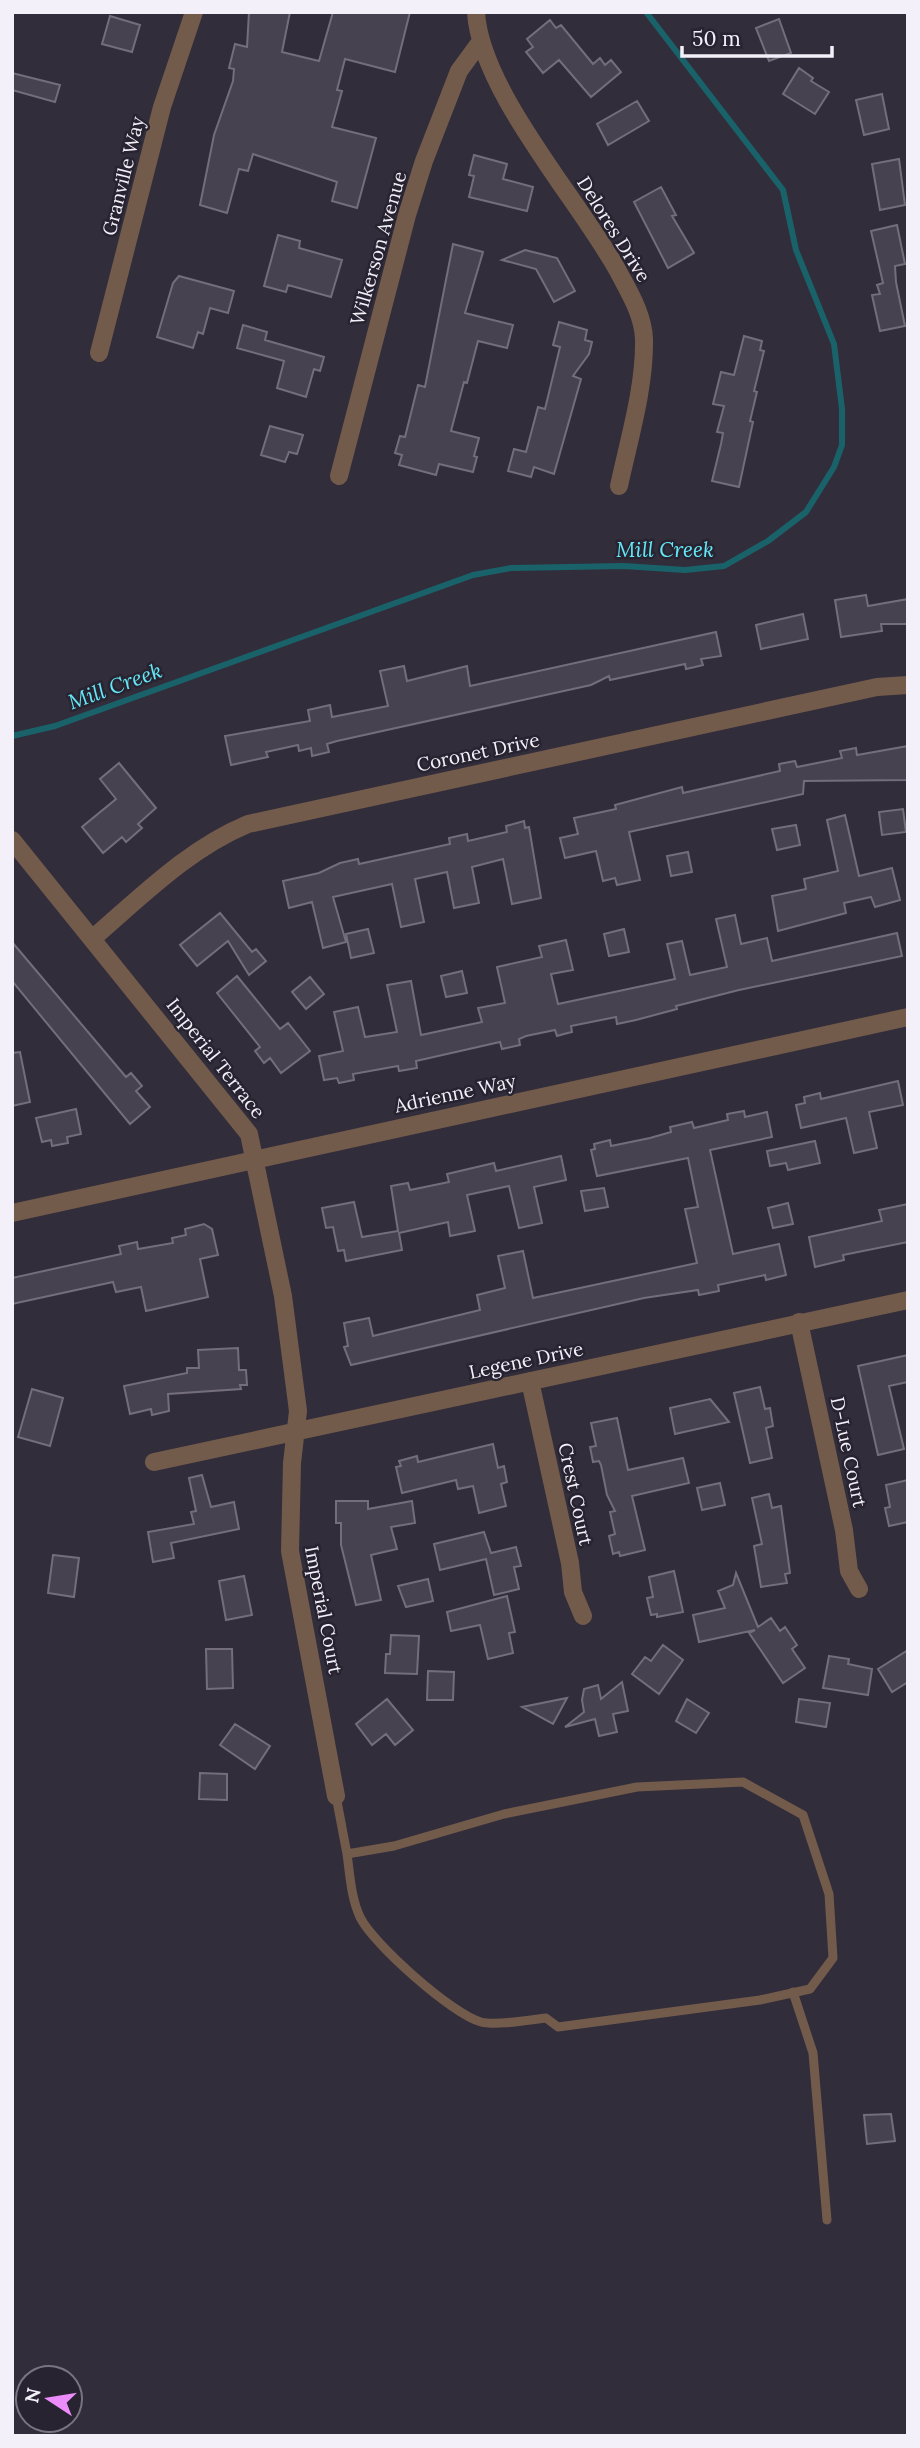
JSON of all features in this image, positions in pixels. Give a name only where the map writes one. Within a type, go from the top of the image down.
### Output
[{"type":"street","name":"Granville Way","points":[[99,353],[162,107],[194,12]]},
{"type":"street","name":"Delores Drive","points":[[476,12],[481,41],[493,74],[608,254],[641,319],[644,340],[642,366],[619,486]]},
{"type":"street","name":"Wilkerson Avenue","points":[[339,476],[407,215],[424,161],[459,71],[481,41]]},
{"type":"street","name":"Coronet Drive","points":[[93,938],[187,858],[221,835],[248,824],[877,687],[908,685]]},
{"type":"street","name":"Imperial Terrace","points":[[12,840],[250,1134],[283,1296],[298,1411],[296,1430]]},
{"type":"street","name":"Adrienne Way","points":[[12,1213],[255,1157],[908,1017]]},
{"type":"street","name":"Legene Drive","points":[[154,1462],[908,1300]]},
{"type":"street","name":"D-Lue Court","points":[[799,1322],[844,1530],[849,1571],[859,1589]]},
{"type":"street","name":"Crest Court","points":[[530,1381],[570,1563],[573,1592],[583,1616]]},
{"type":"street","name":"Imperial Court","points":[[296,1430],[290,1551],[319,1689],[337,1796]]},
{"type":"lane","points":[[337,1796],[347,1854],[357,1909],[376,1941],[449,2002],[481,2022],[546,2018],[558,2027],[760,2000],[810,1989],[833,1958],[829,1894],[803,1815],[743,1782],[637,1787],[504,1814],[394,1846],[347,1854]]},
{"type":"lane","points":[[793,1992],[813,2053],[827,2220]]},
{"type":"building","points":[[249,12],[290,12],[282,52],[319,61],[333,12],[410,12],[395,72],[345,59],[337,90],[342,91],[332,127],[376,138],[357,208],[332,201],[337,182],[253,154],[248,171],[239,169],[227,213],[200,205],[214,135],[233,81],[234,69],[229,68],[235,44],[247,47]]},
{"type":"building","points":[[110,16],[140,25],[132,52],[102,44]]},
{"type":"building","points":[[779,19],[791,53],[769,61],[756,28]]},
{"type":"building","points":[[550,20],[556,28],[561,25],[593,64],[600,58],[605,65],[611,60],[621,72],[591,97],[559,60],[543,73],[526,52],[533,47],[527,39]]},
{"type":"building","points":[[799,68],[813,78],[811,81],[829,92],[815,114],[783,94]]},
{"type":"building","points":[[12,73],[60,85],[55,102],[12,90]]},
{"type":"building","points":[[882,94],[889,129],[864,135],[856,100]]},
{"type":"building","points":[[637,101],[649,121],[608,145],[597,124]]},
{"type":"building","points":[[474,155],[507,164],[503,179],[533,187],[527,211],[469,197],[474,176],[469,175]]},
{"type":"building","points":[[899,159],[905,205],[880,210],[872,164]]},
{"type":"building","points":[[661,187],[676,215],[672,216],[694,253],[668,268],[634,202]]},
{"type":"building","points":[[897,225],[905,264],[895,266],[896,282],[905,326],[880,331],[872,295],[880,294],[877,285],[883,283],[871,231]]},
{"type":"building","points":[[278,235],[300,241],[299,248],[342,260],[331,297],[288,285],[286,292],[264,286]]},
{"type":"building","points":[[453,244],[483,252],[465,313],[513,325],[507,348],[478,341],[467,383],[464,382],[451,431],[479,438],[473,472],[439,464],[436,475],[399,465],[402,455],[395,453],[400,436],[405,437],[418,385],[425,387]]},
{"type":"building","points":[[525,250],[557,258],[575,291],[554,302],[536,269],[502,260]]},
{"type":"building","points":[[179,276],[234,291],[228,313],[210,308],[203,334],[198,332],[193,348],[157,337],[173,283]]},
{"type":"building","points":[[559,322],[587,330],[585,340],[592,342],[589,354],[573,376],[581,379],[554,474],[534,467],[531,477],[508,471],[514,449],[526,452],[538,407],[545,409],[560,347],[553,345]]},
{"type":"building","points":[[243,325],[267,332],[265,340],[324,357],[320,371],[314,369],[306,397],[277,388],[284,361],[237,348]]},
{"type":"building","points":[[744,336],[762,341],[760,350],[764,351],[754,391],[757,392],[750,421],[753,422],[739,487],[712,481],[723,433],[717,432],[724,406],[713,404],[721,372],[734,375]]},
{"type":"building","points":[[270,426],[303,435],[297,454],[289,452],[285,462],[261,455]]},
{"type":"building","points":[[866,595],[868,606],[908,599],[908,624],[881,624],[882,631],[841,637],[835,600]]},
{"type":"building","points":[[803,614],[808,639],[761,649],[756,625]]},
{"type":"building","points":[[716,632],[721,656],[701,659],[703,665],[686,669],[685,664],[610,680],[609,676],[591,685],[337,741],[327,744],[329,752],[312,756],[311,748],[299,751],[298,745],[266,752],[268,757],[231,765],[225,736],[310,721],[308,710],[330,705],[332,717],[388,706],[380,671],[404,666],[407,681],[467,666],[470,686]]},
{"type":"building","points":[[908,746],[908,780],[804,781],[803,794],[629,832],[640,880],[617,885],[615,878],[603,881],[596,851],[565,858],[560,838],[578,834],[574,818],[616,809],[615,805],[682,787],[683,793],[780,771],[779,764],[795,761],[797,767],[842,758],[840,751],[856,748],[857,755]]},
{"type":"building","points":[[119,763],[156,808],[138,824],[142,828],[126,842],[122,837],[103,853],[82,827],[116,799],[100,779]]},
{"type":"building","points":[[903,809],[906,832],[882,835],[879,812]]},
{"type":"building","points":[[845,815],[859,876],[892,868],[900,900],[875,907],[871,897],[844,903],[846,913],[778,931],[772,896],[806,889],[804,879],[838,871],[827,820]]},
{"type":"building","points":[[524,821],[525,828],[529,827],[541,898],[512,904],[503,859],[472,867],[479,903],[454,908],[447,872],[415,879],[424,922],[401,927],[392,884],[333,897],[346,942],[323,948],[312,902],[289,908],[283,881],[319,873],[340,863],[358,859],[359,864],[450,844],[449,838],[467,834],[468,841],[507,832],[506,826]]},
{"type":"building","points":[[796,825],[800,845],[777,850],[772,829]]},
{"type":"building","points":[[688,852],[692,872],[671,876],[667,856]]},
{"type":"building","points":[[220,913],[252,952],[256,949],[266,961],[249,975],[228,941],[197,966],[180,945]]},
{"type":"building","points":[[735,915],[741,944],[767,938],[772,961],[897,933],[902,956],[739,990],[676,1006],[677,1009],[636,1020],[617,1024],[616,1017],[571,1026],[572,1032],[557,1036],[555,1030],[526,1036],[519,1039],[520,1045],[502,1049],[500,1042],[416,1061],[417,1068],[399,1071],[398,1066],[353,1074],[354,1080],[339,1083],[337,1078],[324,1080],[319,1056],[343,1051],[334,1012],[358,1007],[365,1037],[397,1032],[387,985],[411,981],[421,1035],[482,1022],[478,1008],[505,1003],[497,967],[542,957],[539,946],[566,940],[573,970],[551,974],[558,1004],[675,979],[667,944],[682,941],[690,975],[727,967],[716,919]]},
{"type":"building","points":[[368,929],[374,953],[351,958],[346,934]]},
{"type":"building","points":[[624,929],[629,952],[609,956],[604,934]]},
{"type":"building","points":[[12,942],[126,1077],[131,1073],[142,1086],[136,1091],[150,1107],[130,1124],[12,981]]},
{"type":"building","points":[[462,971],[467,993],[446,997],[441,976]]},
{"type":"building","points":[[237,976],[280,1029],[288,1023],[310,1051],[281,1073],[270,1058],[264,1063],[255,1051],[260,1047],[217,993]]},
{"type":"building","points":[[310,977],[324,994],[306,1009],[292,992]]},
{"type":"building","points":[[20,1052],[30,1102],[12,1106],[12,1053]]},
{"type":"building","points":[[898,1081],[903,1105],[869,1112],[877,1148],[854,1153],[846,1118],[801,1128],[796,1105],[805,1103],[804,1097],[820,1093],[821,1099]]},
{"type":"building","points":[[76,1109],[81,1134],[67,1137],[68,1143],[52,1146],[51,1140],[42,1142],[36,1118]]},
{"type":"building","points":[[744,1111],[745,1117],[767,1112],[772,1137],[710,1150],[733,1254],[779,1244],[786,1275],[766,1280],[765,1275],[718,1285],[719,1291],[699,1295],[698,1290],[644,1298],[351,1365],[344,1347],[348,1346],[344,1323],[369,1318],[373,1336],[480,1310],[477,1295],[505,1288],[498,1256],[523,1251],[533,1298],[697,1263],[685,1209],[698,1207],[688,1158],[597,1176],[591,1150],[595,1149],[594,1144],[610,1140],[611,1146],[650,1138],[671,1132],[670,1127],[692,1122],[694,1128],[728,1120],[727,1114]]},
{"type":"building","points":[[815,1141],[820,1163],[788,1170],[786,1163],[770,1166],[767,1151]]},
{"type":"building","points":[[561,1156],[566,1180],[534,1187],[542,1223],[519,1228],[509,1186],[467,1195],[475,1231],[450,1236],[448,1222],[399,1233],[402,1250],[346,1261],[344,1250],[338,1251],[333,1227],[326,1228],[322,1208],[354,1202],[362,1237],[398,1231],[391,1186],[408,1183],[410,1190],[449,1182],[447,1174],[494,1163],[496,1171]]},
{"type":"building","points":[[604,1188],[608,1207],[585,1211],[581,1191]]},
{"type":"building","points":[[788,1203],[793,1224],[773,1228],[768,1208]]},
{"type":"building","points":[[908,1204],[908,1242],[843,1255],[844,1260],[815,1267],[809,1237],[882,1221],[879,1210]]},
{"type":"building","points":[[204,1224],[212,1229],[218,1255],[200,1259],[208,1297],[146,1311],[141,1287],[116,1292],[113,1282],[12,1304],[12,1278],[121,1254],[119,1246],[137,1242],[138,1249],[173,1243],[172,1238],[186,1235],[185,1229]]},
{"type":"building","points":[[238,1348],[239,1370],[246,1370],[247,1385],[240,1385],[241,1389],[168,1394],[169,1411],[152,1415],[151,1409],[130,1414],[124,1386],[187,1373],[187,1368],[199,1368],[198,1350]]},
{"type":"building","points":[[908,1355],[908,1382],[889,1386],[904,1449],[878,1455],[858,1366]]},
{"type":"building","points":[[760,1387],[765,1409],[770,1408],[773,1426],[766,1428],[772,1458],[750,1463],[734,1393]]},
{"type":"building","points":[[32,1389],[63,1398],[50,1446],[18,1437]]},
{"type":"building","points":[[710,1399],[729,1422],[675,1434],[670,1408]]},
{"type":"building","points":[[617,1418],[628,1470],[683,1458],[689,1483],[632,1496],[645,1550],[620,1556],[619,1552],[613,1554],[609,1536],[615,1534],[610,1512],[615,1511],[607,1495],[601,1465],[599,1461],[593,1462],[590,1447],[596,1446],[591,1423]]},
{"type":"building","points":[[493,1444],[498,1468],[504,1466],[507,1482],[501,1484],[506,1506],[479,1513],[473,1486],[458,1489],[456,1480],[402,1493],[396,1467],[401,1466],[399,1461],[417,1456],[418,1462]]},
{"type":"building","points":[[202,1475],[211,1507],[234,1502],[239,1529],[171,1543],[174,1558],[153,1562],[148,1532],[194,1524],[191,1512],[196,1511],[189,1478]]},
{"type":"building","points":[[908,1480],[908,1522],[889,1526],[885,1508],[890,1507],[886,1485]]},
{"type":"building","points":[[720,1483],[725,1505],[702,1510],[697,1488]]},
{"type":"building","points":[[769,1494],[772,1508],[781,1506],[790,1573],[785,1574],[787,1583],[761,1587],[754,1546],[762,1544],[752,1498]]},
{"type":"building","points":[[336,1501],[368,1501],[368,1509],[412,1501],[415,1523],[391,1527],[397,1549],[371,1555],[381,1600],[356,1605],[341,1545],[341,1523],[336,1523]]},
{"type":"building","points":[[484,1532],[491,1553],[516,1547],[521,1566],[514,1567],[519,1589],[494,1595],[486,1559],[440,1570],[434,1544]]},
{"type":"building","points":[[53,1555],[79,1558],[74,1597],[48,1593]]},
{"type":"building","points":[[674,1571],[683,1612],[657,1617],[657,1614],[651,1615],[647,1598],[653,1597],[649,1577]]},
{"type":"building","points":[[736,1573],[758,1627],[771,1618],[780,1631],[785,1627],[797,1645],[792,1649],[805,1668],[783,1683],[749,1633],[755,1630],[699,1642],[693,1615],[725,1608],[718,1591],[733,1585]]},
{"type":"building","points":[[244,1576],[252,1615],[226,1620],[219,1581]]},
{"type":"building","points":[[428,1579],[433,1601],[406,1607],[398,1586]]},
{"type":"building","points":[[507,1596],[515,1632],[509,1633],[513,1653],[488,1659],[480,1625],[451,1631],[447,1612]]},
{"type":"building","points":[[391,1635],[419,1636],[417,1674],[385,1673]]},
{"type":"building","points":[[663,1645],[683,1660],[659,1694],[632,1674],[645,1657],[651,1661]]},
{"type":"building","points":[[206,1649],[232,1649],[233,1688],[207,1689]]},
{"type":"building","points":[[908,1650],[908,1682],[892,1692],[878,1669]]},
{"type":"building","points":[[829,1656],[849,1659],[848,1664],[872,1669],[868,1695],[823,1688]]},
{"type":"building","points":[[428,1671],[454,1672],[453,1700],[427,1700]]},
{"type":"building","points":[[622,1682],[628,1711],[613,1714],[617,1732],[599,1736],[595,1719],[565,1727],[584,1712],[584,1689],[598,1685],[601,1699]]},
{"type":"building","points":[[567,1698],[553,1724],[522,1707]]},
{"type":"building","points":[[387,1699],[413,1730],[395,1745],[386,1734],[372,1745],[356,1724]]},
{"type":"building","points":[[687,1699],[709,1713],[696,1733],[676,1721]]},
{"type":"building","points":[[799,1699],[830,1703],[826,1727],[796,1722]]},
{"type":"building","points":[[235,1724],[270,1746],[255,1769],[220,1745]]},
{"type":"building","points":[[200,1773],[227,1774],[227,1800],[199,1799]]},
{"type":"building","points":[[891,2114],[895,2141],[867,2144],[864,2115]]},
{"type":"waterway","name":"Mill Creek","points":[[12,736],[55,726],[473,575],[511,568],[624,566],[685,570],[724,566],[768,541],[806,512],[834,467],[842,445],[842,409],[834,344],[796,250],[783,190],[646,12]]}]
